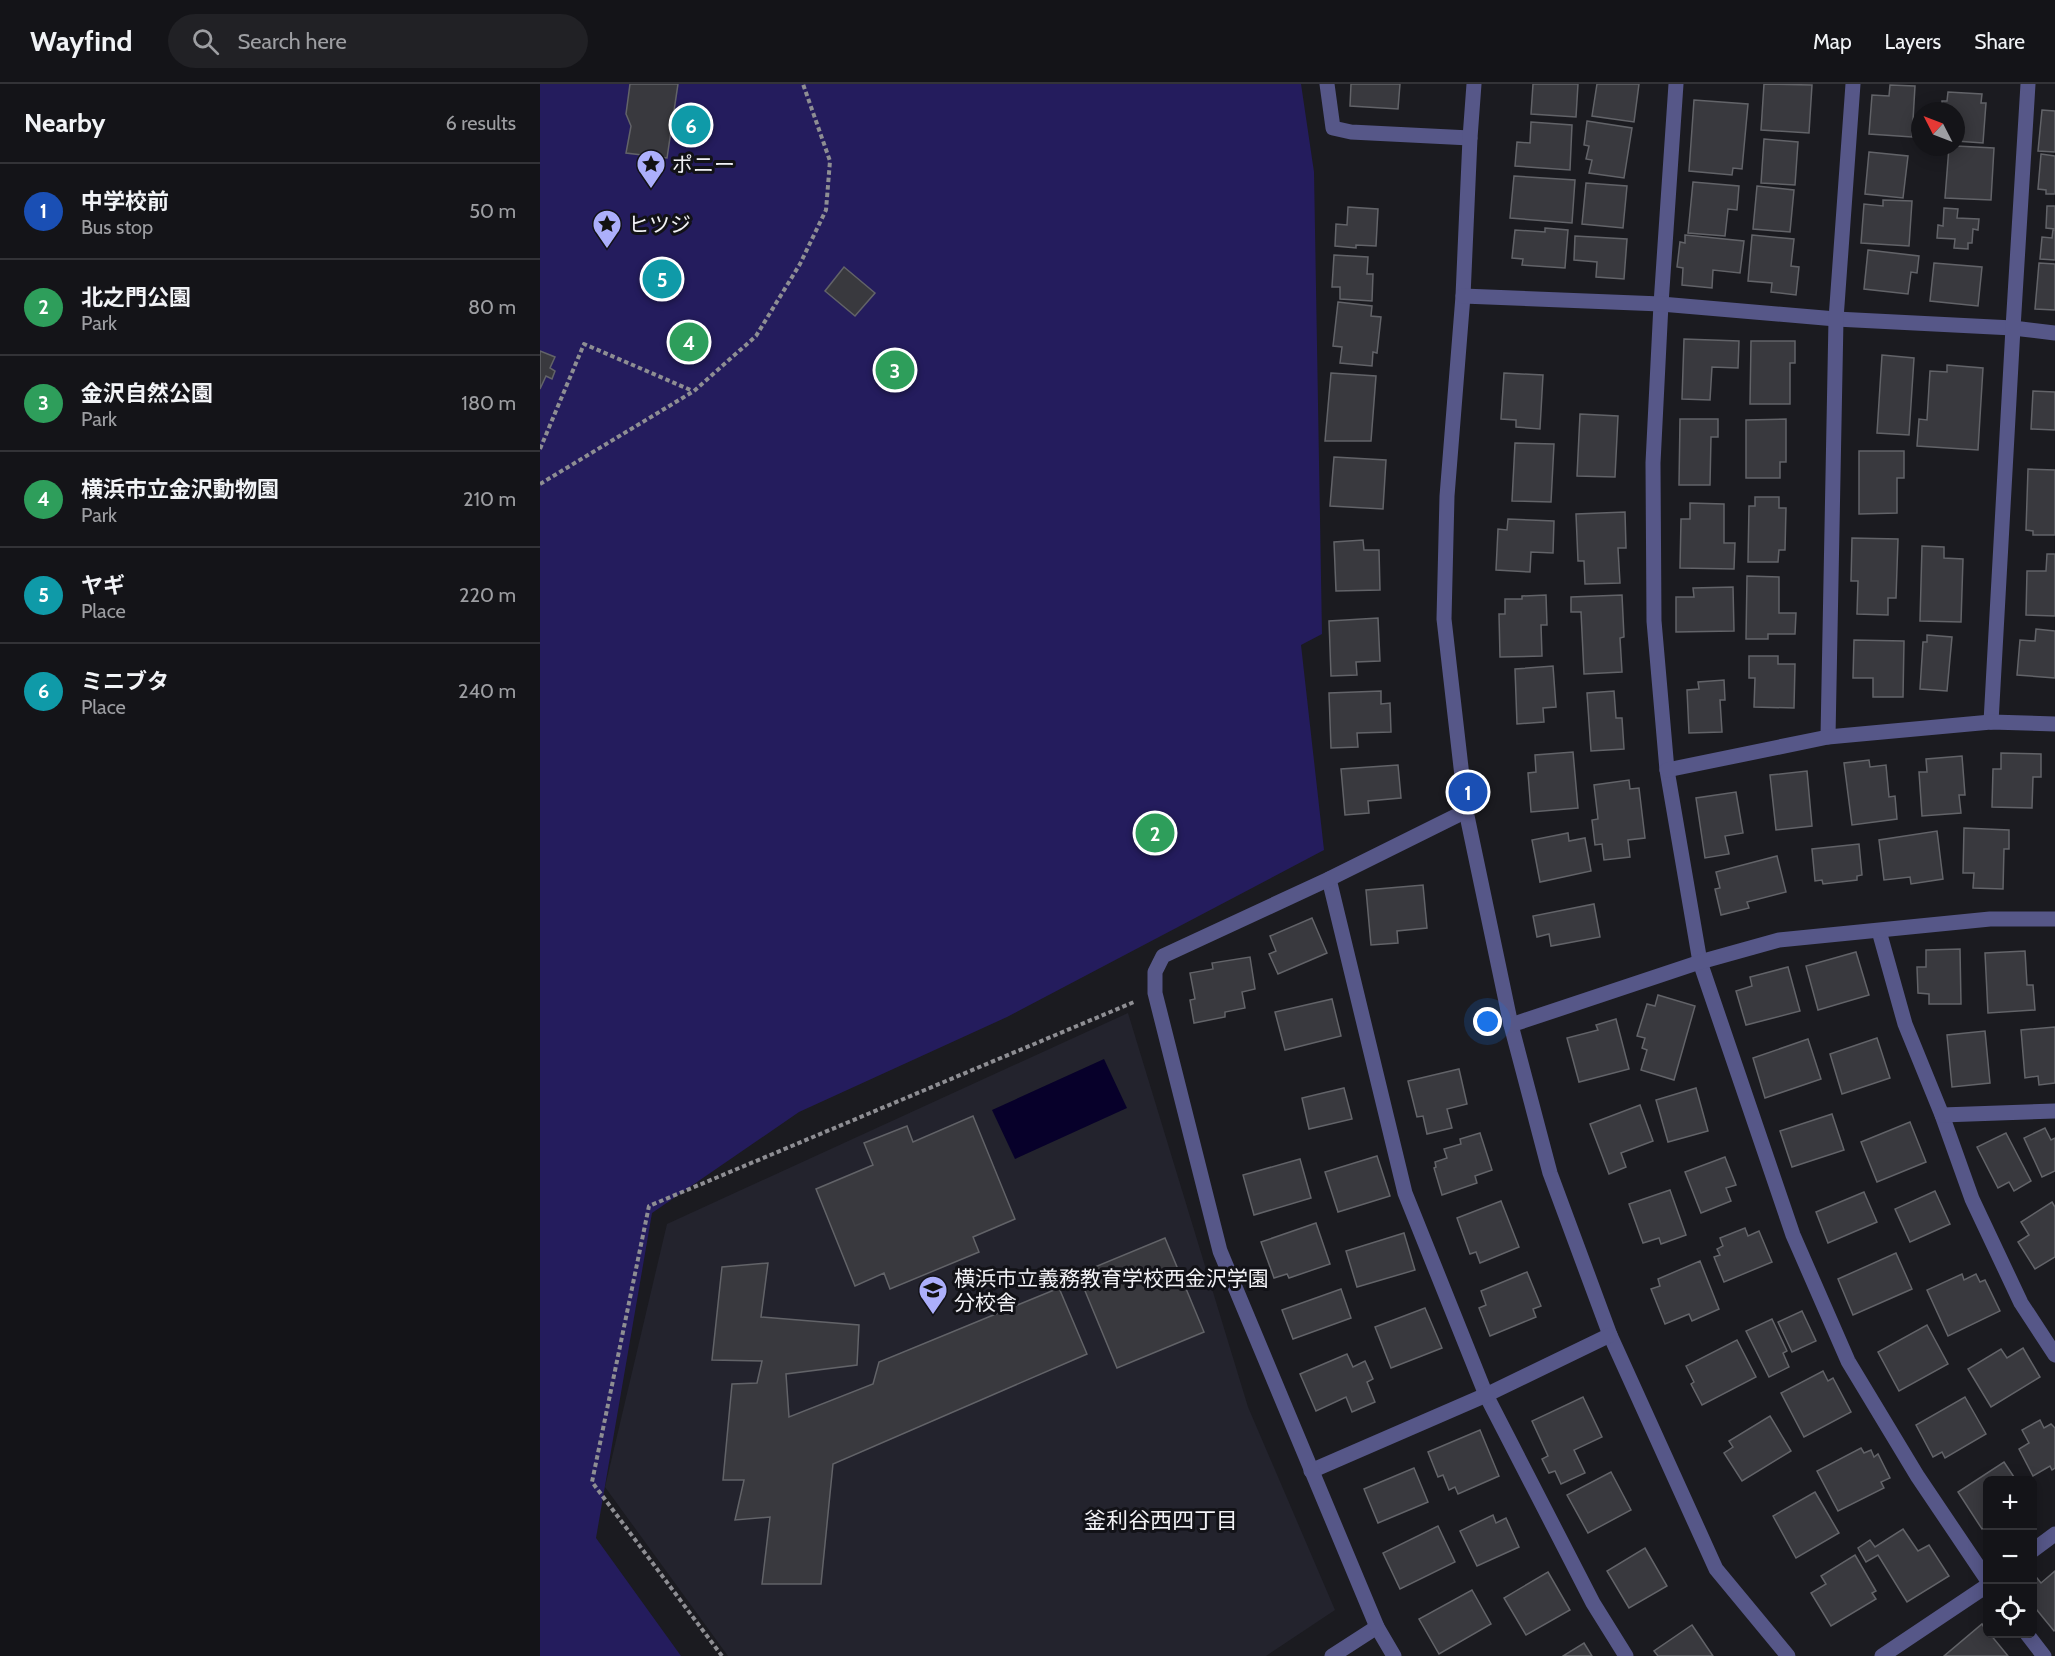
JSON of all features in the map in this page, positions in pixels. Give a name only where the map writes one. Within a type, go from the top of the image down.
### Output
[{"type":"street","points":[[1327,84],[1333,128],[1352,132],[1470,138]]},
{"type":"street","points":[[1474,84],[1463,296],[1447,496],[1444,619],[1466,811],[1511,1025],[1550,1173],[1610,1335],[1716,1569],[1788,1656]]},
{"type":"street","points":[[1676,84],[1653,463],[1654,610],[1667,770],[1700,962],[1793,1235],[1848,1361],[1918,1477],[1983,1575]]},
{"type":"street","points":[[1828,737],[1836,319],[1853,84]]},
{"type":"street","points":[[1991,722],[2028,84]]},
{"type":"street","points":[[1463,296],[1661,304],[1836,319],[2013,328],[2055,333]]},
{"type":"street","points":[[1667,770],[1828,737],[1991,722],[2055,724]]},
{"type":"street","points":[[1394,1656],[1377,1627],[1220,1251],[1155,993],[1155,972],[1163,956],[1329,879],[1466,811]]},
{"type":"street","points":[[1329,879],[1405,1193],[1486,1395],[1593,1603],[1626,1656]]},
{"type":"street","points":[[1511,1025],[1700,962],[1779,940],[1990,919],[2055,919]]},
{"type":"street","points":[[1879,931],[1905,1024],[1942,1115],[1972,1199],[2022,1303],[2055,1355]]},
{"type":"street","points":[[1942,1115],[2055,1111]]},
{"type":"street","points":[[1311,1472],[1486,1395],[1610,1335]]},
{"type":"street","points":[[2037,1547],[2055,1534]]},
{"type":"street","points":[[1882,1656],[1987,1584]]},
{"type":"street","points":[[1332,1656],[1377,1627]]},
{"type":"street","points":[[2030,1638],[2044,1656]]},
{"type":"path","points":[[540,484],[694,391],[756,336],[800,264],[826,210],[830,161],[803,84]]},
{"type":"path","points":[[540,449],[584,344],[694,391]]},
{"type":"path","points":[[723,1656],[592,1482],[649,1206],[1155,993]]},
{"type":"shaded area","points":[[540,84],[1301,84],[1314,172],[1322,634],[1301,645],[1324,850],[1007,1017],[799,1112],[652,1213],[596,1538],[681,1656],[540,1656]]},
{"type":"shaded area","name":"横浜市立義務教育学校西金沢学園 分校舎","points":[[1128,1013],[1248,1407],[1335,1610],[1266,1656],[728,1656],[605,1487],[667,1224]]},
{"type":"shaded area","points":[[1104,1059],[1127,1108],[1015,1159],[992,1110]]},
{"type":"building","points":[[630,84],[678,84],[667,158],[626,153],[631,126],[626,114]]},
{"type":"building","points":[[1351,84],[1400,84],[1398,109],[1350,106]]},
{"type":"building","points":[[1533,84],[1578,84],[1576,117],[1531,114]]},
{"type":"building","points":[[1597,84],[1639,84],[1634,122],[1592,116]]},
{"type":"building","points":[[1764,84],[1812,85],[1809,133],[1761,130]]},
{"type":"building","points":[[1890,85],[1915,86],[1914,102],[1911,102],[1911,137],[1869,134],[1872,95],[1889,96]]},
{"type":"building","points":[[1948,92],[1982,94],[1981,103],[1986,103],[1983,143],[1965,142],[1965,102],[1942,102],[1947,101]]},
{"type":"building","points":[[1694,100],[1748,104],[1742,169],[1733,168],[1732,175],[1689,171]]},
{"type":"building","points":[[2042,110],[2055,111],[2055,152],[2038,151]]},
{"type":"building","points":[[1587,121],[1632,128],[1624,178],[1589,173],[1592,160],[1586,159],[1589,146],[1584,145]]},
{"type":"building","points":[[1531,122],[1572,125],[1570,170],[1515,166],[1517,142],[1530,143]]},
{"type":"building","points":[[1764,139],[1798,142],[1795,185],[1761,183]]},
{"type":"building","points":[[1965,146],[1994,148],[1991,200],[1945,198],[1948,156],[1965,156]]},
{"type":"building","points":[[1869,152],[1908,156],[1903,198],[1865,194]]},
{"type":"building","points":[[2041,154],[2055,156],[2055,194],[2046,194],[2046,190],[2038,189]]},
{"type":"building","points":[[1514,176],[1575,180],[1572,223],[1510,218]]},
{"type":"building","points":[[1693,182],[1739,186],[1737,210],[1728,209],[1725,236],[1688,233]]},
{"type":"building","points":[[1586,183],[1627,186],[1623,228],[1582,224]]},
{"type":"building","points":[[1757,186],[1794,190],[1790,232],[1753,229]]},
{"type":"building","points":[[1883,200],[1912,201],[1909,246],[1861,243],[1864,204],[1883,206]]},
{"type":"building","points":[[2047,206],[2055,206],[2055,229],[2046,228]]},
{"type":"building","points":[[1348,207],[1378,209],[1376,246],[1356,245],[1356,248],[1335,246],[1336,224],[1347,225]]},
{"type":"building","points":[[1944,208],[1958,209],[1957,218],[1979,219],[1978,230],[1973,229],[1972,243],[1968,243],[1968,249],[1954,248],[1955,239],[1937,238],[1938,225],[1943,226]]},
{"type":"building","points":[[1545,228],[1568,230],[1565,268],[1522,265],[1523,259],[1512,258],[1515,230],[1545,232]]},
{"type":"building","points":[[2053,230],[2055,230],[2055,260],[2040,259],[2042,237],[2052,238]]},
{"type":"building","points":[[1685,235],[1744,241],[1740,273],[1713,270],[1712,288],[1682,285],[1683,268],[1677,267],[1680,242],[1685,243]]},
{"type":"building","points":[[1752,235],[1794,239],[1791,266],[1799,267],[1796,295],[1771,292],[1772,283],[1748,281]]},
{"type":"building","points":[[1575,236],[1627,239],[1624,279],[1596,277],[1597,262],[1574,260]]},
{"type":"building","points":[[1868,250],[1919,256],[1917,273],[1911,272],[1908,294],[1864,289]]},
{"type":"building","points":[[1334,255],[1368,257],[1367,274],[1373,274],[1372,301],[1340,299],[1340,287],[1332,287]]},
{"type":"building","points":[[1934,263],[1982,267],[1978,306],[1930,301]]},
{"type":"building","points":[[2039,263],[2055,264],[2055,310],[2035,309]]},
{"type":"building","points":[[844,267],[875,293],[855,316],[825,291]]},
{"type":"building","points":[[1338,302],[1372,306],[1371,316],[1381,317],[1377,353],[1373,352],[1372,366],[1340,363],[1342,347],[1333,346]]},
{"type":"building","points":[[1684,339],[1739,341],[1738,368],[1712,367],[1710,400],[1682,399]]},
{"type":"building","points":[[1751,341],[1795,341],[1795,363],[1790,363],[1790,404],[1750,404]]},
{"type":"building","points":[[540,351],[555,357],[550,368],[555,371],[552,379],[546,376],[540,389]]},
{"type":"building","points":[[1882,355],[1914,358],[1909,435],[1877,433]]},
{"type":"building","points":[[1947,365],[1983,368],[1978,450],[1917,446],[1919,419],[1927,420],[1930,371],[1947,372]]},
{"type":"building","points":[[1331,373],[1376,376],[1371,441],[1325,441]]},
{"type":"building","points":[[1504,373],[1543,375],[1540,429],[1516,427],[1516,420],[1501,419]]},
{"type":"building","points":[[2033,391],[2055,392],[2055,430],[2031,429]]},
{"type":"building","points":[[1580,414],[1618,416],[1615,477],[1577,476]]},
{"type":"building","points":[[1680,419],[1718,419],[1718,437],[1711,437],[1710,485],[1679,485]]},
{"type":"building","points":[[1786,419],[1786,462],[1780,462],[1780,478],[1746,478],[1746,420]]},
{"type":"building","points":[[1515,443],[1554,444],[1551,502],[1512,501]]},
{"type":"building","points":[[1859,451],[1904,451],[1904,478],[1897,478],[1897,513],[1859,514]]},
{"type":"building","points":[[1334,457],[1386,460],[1383,509],[1330,506]]},
{"type":"building","points":[[2028,469],[2055,470],[2055,535],[2033,535],[2033,531],[2026,530]]},
{"type":"building","points":[[1755,497],[1779,497],[1779,508],[1786,508],[1785,550],[1779,550],[1778,562],[1748,562],[1749,506],[1755,506]]},
{"type":"building","points":[[1690,503],[1724,504],[1724,543],[1735,543],[1734,569],[1680,568],[1681,519],[1690,519]]},
{"type":"building","points":[[1625,512],[1626,548],[1618,548],[1620,583],[1585,584],[1584,561],[1578,561],[1576,514]]},
{"type":"building","points":[[1508,519],[1554,521],[1553,553],[1531,552],[1530,572],[1496,570],[1498,529],[1507,530]]},
{"type":"building","points":[[1852,538],[1898,539],[1896,598],[1888,598],[1888,615],[1857,614],[1858,581],[1851,581]]},
{"type":"building","points":[[1363,540],[1364,550],[1379,550],[1380,590],[1336,591],[1334,542]]},
{"type":"building","points":[[1922,546],[1944,547],[1944,558],[1963,559],[1961,622],[1920,621]]},
{"type":"building","points":[[2047,554],[2055,554],[2055,616],[2026,615],[2027,571],[2046,571]]},
{"type":"building","points":[[1747,576],[1779,577],[1779,613],[1796,613],[1795,634],[1768,634],[1768,639],[1746,639]]},
{"type":"building","points":[[1733,587],[1734,631],[1676,632],[1676,597],[1694,597],[1693,588]]},
{"type":"building","points":[[1546,595],[1547,625],[1541,625],[1542,656],[1500,657],[1499,614],[1505,614],[1505,599]]},
{"type":"building","points":[[1622,595],[1624,637],[1620,638],[1622,672],[1584,674],[1581,612],[1571,612],[1571,597]]},
{"type":"building","points":[[1378,618],[1380,661],[1356,662],[1357,675],[1331,676],[1329,621]]},
{"type":"building","points":[[2036,629],[2055,631],[2055,678],[2017,675],[2020,640],[2035,641]]},
{"type":"building","points":[[1927,635],[1952,637],[1947,691],[1920,689],[1923,642],[1927,642]]},
{"type":"building","points":[[1854,640],[1904,641],[1903,697],[1873,697],[1873,678],[1853,678]]},
{"type":"building","points":[[1749,656],[1778,656],[1778,664],[1795,664],[1794,708],[1754,707],[1755,678],[1749,678]]},
{"type":"building","points":[[1553,666],[1556,707],[1543,708],[1544,722],[1517,724],[1515,669]]},
{"type":"building","points":[[1724,680],[1725,700],[1720,700],[1722,732],[1689,733],[1687,690],[1699,689],[1698,682]]},
{"type":"building","points":[[1381,691],[1381,704],[1390,703],[1391,732],[1357,733],[1358,747],[1331,748],[1329,693]]},
{"type":"building","points":[[1614,691],[1616,718],[1622,718],[1624,749],[1591,751],[1587,693]]},
{"type":"building","points":[[1573,752],[1578,808],[1531,812],[1528,773],[1536,772],[1535,755]]},
{"type":"building","points":[[2001,753],[2041,754],[2041,777],[2033,777],[2032,808],[1992,807],[1993,769],[2001,769]]},
{"type":"building","points":[[1962,756],[1965,795],[1959,795],[1961,813],[1922,816],[1919,772],[1927,772],[1926,759]]},
{"type":"building","points":[[1869,760],[1870,767],[1886,765],[1889,797],[1895,796],[1897,819],[1852,825],[1844,763]]},
{"type":"building","points":[[1398,765],[1401,798],[1368,801],[1369,813],[1345,815],[1341,769]]},
{"type":"building","points":[[1807,771],[1812,826],[1776,830],[1770,775]]},
{"type":"building","points":[[1629,780],[1630,789],[1639,788],[1645,838],[1628,840],[1630,857],[1604,860],[1602,844],[1595,845],[1592,820],[1598,819],[1594,785]]},
{"type":"building","points":[[1736,792],[1743,833],[1725,836],[1729,854],[1705,858],[1696,798]]},
{"type":"building","points":[[1964,828],[2009,830],[2009,849],[2004,849],[2003,889],[1973,888],[1974,873],[1963,873]]},
{"type":"building","points":[[1937,831],[1943,879],[1911,884],[1910,877],[1884,880],[1879,840]]},
{"type":"building","points":[[1568,833],[1569,841],[1585,838],[1591,871],[1540,882],[1532,840]]},
{"type":"building","points":[[1859,844],[1862,875],[1857,876],[1857,880],[1823,884],[1822,880],[1815,881],[1812,849]]},
{"type":"building","points":[[1777,856],[1786,892],[1747,902],[1749,908],[1721,915],[1715,889],[1720,888],[1716,872]]},
{"type":"building","points":[[1423,885],[1427,928],[1397,931],[1398,943],[1371,945],[1366,890]]},
{"type":"building","points":[[1594,904],[1600,937],[1551,946],[1549,934],[1537,937],[1533,916]]},
{"type":"building","points":[[1312,918],[1327,953],[1278,974],[1269,954],[1276,951],[1270,936]]},
{"type":"building","points":[[1960,949],[1961,1004],[1929,1004],[1929,994],[1918,993],[1917,967],[1926,967],[1926,950]]},
{"type":"building","points":[[2025,951],[2027,985],[2033,985],[2035,1010],[1988,1013],[1985,953]]},
{"type":"building","points":[[1856,952],[1869,995],[1818,1010],[1806,966]]},
{"type":"building","points":[[1250,957],[1255,989],[1242,992],[1245,1008],[1225,1012],[1225,1017],[1194,1023],[1190,1000],[1195,999],[1190,973],[1213,969],[1212,963]]},
{"type":"building","points":[[1788,967],[1800,1011],[1746,1025],[1736,991],[1752,986],[1750,977]]},
{"type":"building","points":[[1658,995],[1695,1006],[1674,1080],[1641,1070],[1647,1050],[1642,1048],[1645,1038],[1637,1036],[1647,1004],[1655,1006]]},
{"type":"building","points":[[1332,999],[1341,1036],[1285,1050],[1275,1012]]},
{"type":"building","points":[[1616,1019],[1629,1069],[1579,1082],[1567,1038],[1598,1030],[1596,1025]]},
{"type":"building","points":[[2055,1027],[2055,1083],[2039,1085],[2038,1076],[2025,1078],[2021,1030]]},
{"type":"building","points":[[1985,1031],[1990,1083],[1952,1087],[1947,1035]]},
{"type":"building","points":[[1877,1038],[1890,1078],[1842,1094],[1830,1054]]},
{"type":"building","points":[[1808,1039],[1821,1079],[1765,1098],[1753,1058]]},
{"type":"building","points":[[1459,1069],[1467,1104],[1447,1109],[1452,1128],[1427,1134],[1423,1116],[1417,1117],[1408,1081]]},
{"type":"building","points":[[1344,1088],[1352,1119],[1309,1129],[1302,1098]]},
{"type":"building","points":[[1696,1088],[1708,1131],[1668,1142],[1656,1100]]},
{"type":"building","points":[[1640,1105],[1653,1141],[1621,1153],[1626,1167],[1609,1174],[1590,1124]]},
{"type":"building","points":[[1832,1114],[1844,1150],[1792,1167],[1780,1131]]},
{"type":"building","points":[[973,1116],[1015,1219],[973,1237],[979,1252],[890,1289],[884,1273],[855,1286],[816,1189],[873,1165],[864,1143],[907,1126],[913,1142]]},
{"type":"building","points":[[1910,1122],[1926,1162],[1877,1182],[1861,1142]]},
{"type":"building","points":[[2045,1128],[2051,1140],[2055,1138],[2055,1171],[2042,1177],[2024,1138]]},
{"type":"building","points":[[1480,1133],[1492,1170],[1475,1176],[1477,1183],[1442,1195],[1434,1168],[1436,1167],[1435,1162],[1447,1158],[1444,1149],[1461,1144],[1460,1139]]},
{"type":"building","points":[[2006,1133],[2031,1181],[2014,1191],[2009,1182],[1998,1188],[1977,1147]]},
{"type":"building","points":[[1377,1156],[1390,1196],[1338,1212],[1325,1172]]},
{"type":"building","points":[[1725,1157],[1736,1185],[1726,1188],[1731,1201],[1701,1213],[1685,1172]]},
{"type":"building","points":[[1300,1159],[1311,1198],[1254,1215],[1243,1175]]},
{"type":"building","points":[[1670,1190],[1686,1235],[1661,1244],[1659,1238],[1643,1243],[1629,1204]]},
{"type":"building","points":[[1935,1191],[1950,1224],[1910,1242],[1895,1209]]},
{"type":"building","points":[[1864,1192],[1877,1222],[1828,1243],[1816,1212]]},
{"type":"building","points":[[1501,1201],[1519,1247],[1480,1263],[1476,1252],[1470,1254],[1457,1218]]},
{"type":"building","points":[[2052,1202],[2055,1207],[2055,1257],[2035,1269],[2018,1242],[2029,1235],[2021,1222]]},
{"type":"building","points":[[1316,1223],[1330,1264],[1289,1278],[1287,1274],[1274,1278],[1261,1242]]},
{"type":"building","points":[[1745,1228],[1748,1236],[1759,1231],[1772,1262],[1724,1282],[1714,1257],[1720,1255],[1717,1249],[1723,1246],[1720,1238]]},
{"type":"building","points":[[1404,1233],[1415,1270],[1357,1287],[1346,1251]]},
{"type":"building","points":[[1165,1238],[1204,1332],[1117,1368],[1078,1274]]},
{"type":"building","points":[[1896,1253],[1912,1289],[1853,1315],[1838,1279]]},
{"type":"building","points":[[1700,1261],[1719,1309],[1692,1321],[1689,1314],[1665,1324],[1651,1289],[1660,1286],[1658,1279]]},
{"type":"building","points":[[768,1263],[761,1317],[859,1325],[857,1365],[786,1374],[789,1417],[873,1384],[879,1362],[1059,1288],[1087,1354],[833,1464],[821,1584],[762,1584],[770,1517],[735,1520],[744,1480],[723,1480],[732,1384],[757,1383],[762,1361],[712,1360],[722,1267]]},
{"type":"building","points":[[1527,1272],[1541,1306],[1533,1309],[1536,1317],[1490,1336],[1479,1308],[1486,1305],[1481,1291]]},
{"type":"building","points":[[1962,1274],[1964,1280],[1976,1274],[1980,1282],[1985,1280],[2000,1311],[1948,1336],[1927,1290]]},
{"type":"building","points":[[1341,1289],[1351,1318],[1293,1339],[1282,1310]]},
{"type":"building","points":[[1425,1308],[1442,1348],[1391,1368],[1375,1327]]},
{"type":"building","points":[[1802,1311],[1816,1341],[1792,1352],[1778,1322]]},
{"type":"building","points":[[1772,1319],[1787,1351],[1783,1353],[1789,1367],[1769,1377],[1746,1331]]},
{"type":"building","points":[[1927,1325],[1948,1364],[1899,1391],[1878,1352]]},
{"type":"building","points":[[1737,1340],[1756,1377],[1702,1405],[1691,1384],[1694,1382],[1686,1366]]},
{"type":"building","points":[[2023,1348],[2040,1377],[1991,1407],[1968,1369],[2001,1349],[2007,1358]]},
{"type":"building","points":[[1347,1354],[1353,1367],[1365,1361],[1373,1379],[1367,1382],[1375,1402],[1352,1412],[1346,1397],[1316,1411],[1300,1374]]},
{"type":"building","points":[[1823,1371],[1828,1381],[1833,1378],[1851,1412],[1804,1437],[1781,1393]]},
{"type":"building","points":[[1583,1397],[1602,1437],[1574,1450],[1585,1473],[1561,1484],[1555,1471],[1549,1473],[1542,1459],[1548,1456],[1532,1421]]},
{"type":"building","points":[[1965,1397],[1986,1434],[1945,1458],[1942,1452],[1933,1457],[1916,1425]]},
{"type":"building","points":[[1770,1416],[1791,1451],[1742,1481],[1724,1453],[1733,1447],[1729,1441]]},
{"type":"building","points":[[2040,1420],[2044,1428],[2051,1424],[2055,1428],[2055,1468],[2052,1470],[2050,1466],[2033,1476],[2019,1449],[2029,1443],[2022,1430]]},
{"type":"building","points":[[1480,1430],[1499,1476],[1458,1494],[1455,1487],[1449,1490],[1443,1475],[1438,1477],[1428,1452]]},
{"type":"building","points":[[1861,1448],[1864,1453],[1871,1450],[1874,1457],[1878,1454],[1890,1478],[1881,1482],[1884,1488],[1838,1511],[1817,1471]]},
{"type":"building","points":[[2004,1462],[2013,1476],[1983,1476],[1982,1529],[1958,1492]]},
{"type":"building","points":[[1414,1468],[1428,1502],[1378,1523],[1364,1489]]},
{"type":"building","points":[[1611,1472],[1631,1510],[1588,1533],[1567,1495]]},
{"type":"building","points":[[1815,1492],[1839,1533],[1796,1558],[1773,1516]]},
{"type":"building","points":[[1493,1515],[1496,1523],[1506,1518],[1519,1547],[1477,1566],[1460,1531]]},
{"type":"building","points":[[1438,1526],[1455,1562],[1400,1589],[1383,1553]]},
{"type":"building","points":[[1903,1529],[1918,1551],[1929,1545],[1949,1576],[1907,1602],[1878,1555],[1866,1562],[1858,1548],[1870,1540],[1875,1547]]},
{"type":"building","points":[[1645,1548],[1667,1586],[1629,1608],[1607,1571]]},
{"type":"building","points":[[1855,1555],[1876,1591],[1872,1593],[1876,1599],[1831,1626],[1811,1593],[1826,1584],[1821,1576]]},
{"type":"building","points":[[2055,1571],[2054,1631],[2037,1610],[2037,1578],[2041,1583]]},
{"type":"building","points":[[1548,1572],[1570,1610],[1526,1635],[1504,1598]]},
{"type":"building","points":[[1472,1590],[1491,1624],[1439,1654],[1419,1619]]},
{"type":"building","points":[[1982,1624],[1983,1638],[1993,1638],[2008,1656],[1944,1656]]},
{"type":"building","points":[[1692,1625],[1713,1656],[1658,1656],[1654,1651]]},
{"type":"building","points":[[1584,1643],[1592,1656],[1563,1656]]},
{"type":"place","name":"ミニブタ","points":[[691,125]]},
{"type":"place","name":"ポニー","points":[[651,190]]},
{"type":"place","name":"ヒツジ","points":[[607,250]]},
{"type":"place","name":"ヤギ","points":[[662,279]]},
{"type":"place","name":"横浜市立金沢動物園","points":[[689,342]]},
{"type":"place","name":"金沢自然公園","points":[[895,370]]},
{"type":"place","name":"中学校前","points":[[1468,792]]},
{"type":"place","name":"北之門公園","points":[[1155,833]]},
{"type":"place","name":"横浜市立義務教育学校西金沢学園 分校舎","points":[[933,1316]]},
{"type":"district","name":"釜利谷西四丁目","points":[[1161,1520]]}]
